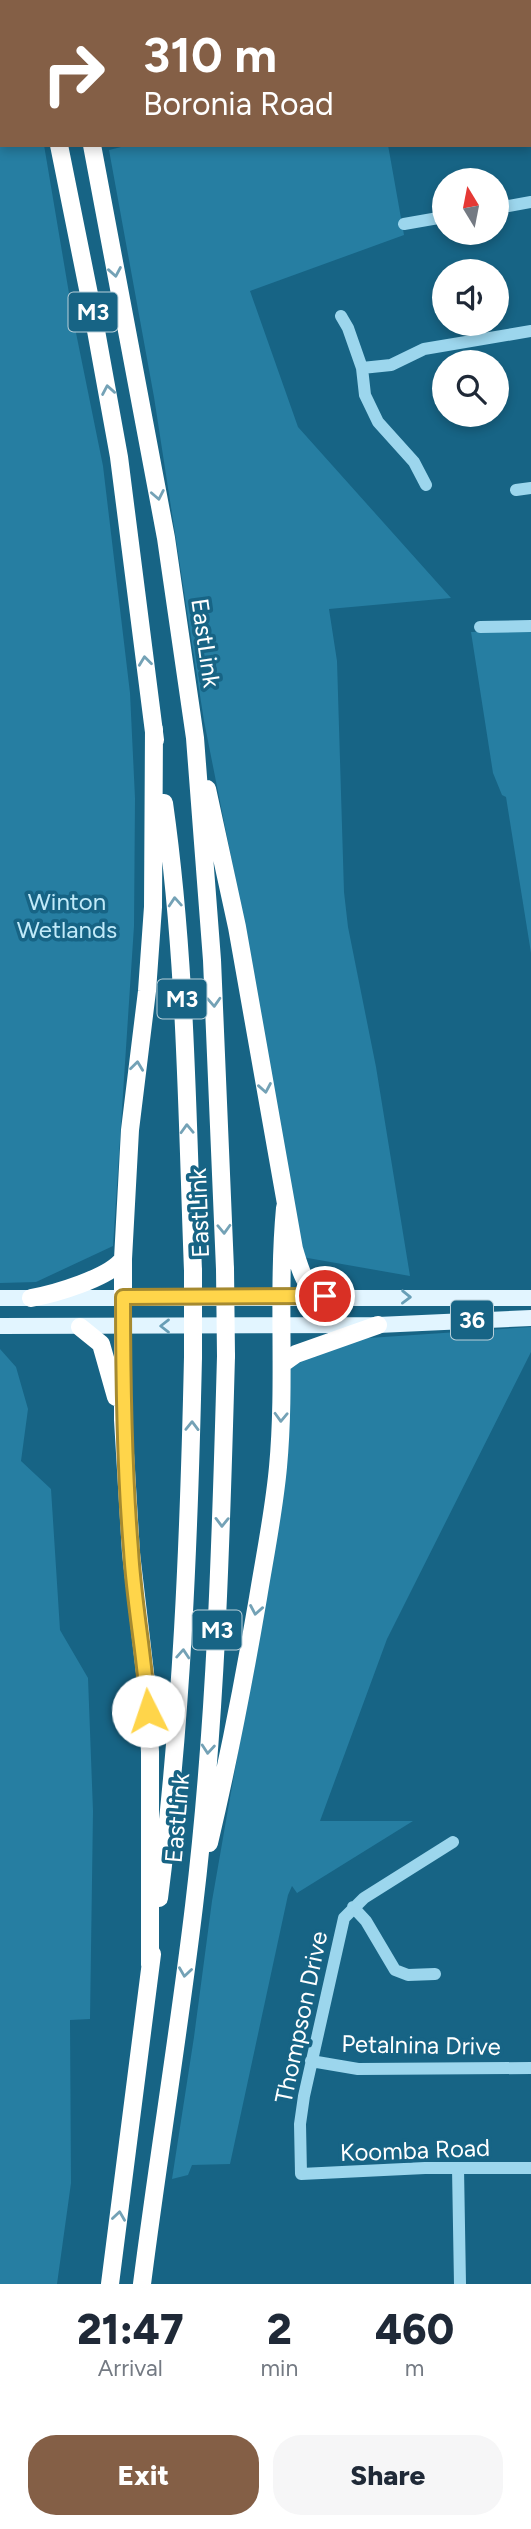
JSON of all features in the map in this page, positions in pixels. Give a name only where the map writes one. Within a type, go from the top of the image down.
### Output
[{"type":"highway","name":"EastLink","points":[[59,147],[119,457],[171,855],[182,998],[193,1271],[194,1357],[183,1659],[170,1812],[110,2284]]},
{"type":"highway","name":"EastLink","points":[[93,153],[166,538],[195,738],[212,960],[225,1269],[226,1356],[217,1626],[194,1904],[142,2284]]},
{"type":"highway","points":[[150,1965],[150,1752],[147,1690],[131,1553],[123,1420],[123,1259],[130,1130],[147,991],[153,907],[153,729]]},
{"type":"highway","points":[[195,738],[237,927],[294,1249],[304,1279],[312,1290],[325,1296]]},
{"type":"highway","points":[[194,1904],[225,1775],[278,1470],[285,1208]]},
{"type":"highway","points":[[31,1298],[112,1270],[123,1259]]},
{"type":"highway","points":[[282,1364],[296,1354],[378,1325]]},
{"type":"highway","points":[[80,1326],[101,1344],[123,1420]]},
{"type":"main road","name":"36","points":[[0,1298],[531,1298]]},
{"type":"main road","points":[[436,1298],[440,1309],[465,1321]]},
{"type":"main road","name":"36","points":[[0,1326],[378,1325],[531,1318]]},
{"type":"street","points":[[509,206],[531,202]]},
{"type":"street","points":[[404,225],[432,219]]},
{"type":"street","points":[[341,316],[362,368],[365,395],[378,422],[414,462],[426,485]]},
{"type":"street","points":[[362,368],[391,365],[424,349],[531,331]]},
{"type":"street","points":[[516,490],[531,488]]},
{"type":"street","points":[[480,627],[531,626]]},
{"type":"street","name":"Thompson Drive","points":[[301,2174],[301,2114],[344,1918],[364,1898],[453,1842]]},
{"type":"street","points":[[353,1907],[366,1921],[394,1969],[408,1975],[435,1974]]},
{"type":"street","name":"Petalnina Drive","points":[[311,2061],[358,2069],[531,2068]]},
{"type":"street","points":[[458,2168],[460,2284]]},
{"type":"street","name":"Koomba Road","points":[[301,2174],[531,2168]]},
{"type":"green space","name":"Winton Wetlands","points":[[0,147],[44,147],[74,323],[103,466],[130,693],[135,798],[134,926],[113,1246],[36,1282],[0,1283]]},
{"type":"green space","points":[[121,147],[388,147],[404,235],[250,291],[298,427],[451,598],[329,609],[337,661],[344,892],[348,927],[376,1067],[410,1276],[302,1257],[234,872],[204,721],[154,397],[109,150]]},
{"type":"green space","points":[[531,631],[531,953],[506,797],[502,795],[493,773],[471,632]]},
{"type":"green space","points":[[531,1327],[531,1352],[387,1639],[320,1821],[413,1821],[297,1893],[292,1886],[230,2164],[192,2165],[188,2175],[172,2179],[212,1901],[275,1540],[290,1368],[298,1359],[354,1339]]},
{"type":"green space","points":[[0,1349],[16,1367],[28,1409],[21,1461],[51,1489],[60,1630],[88,1678],[93,1811],[90,2019],[70,2020],[71,2183],[57,2284],[0,2284]]},
{"type":"route","points":[[148,1711],[127,1499],[123,1420],[123,1297],[325,1296]]}]
